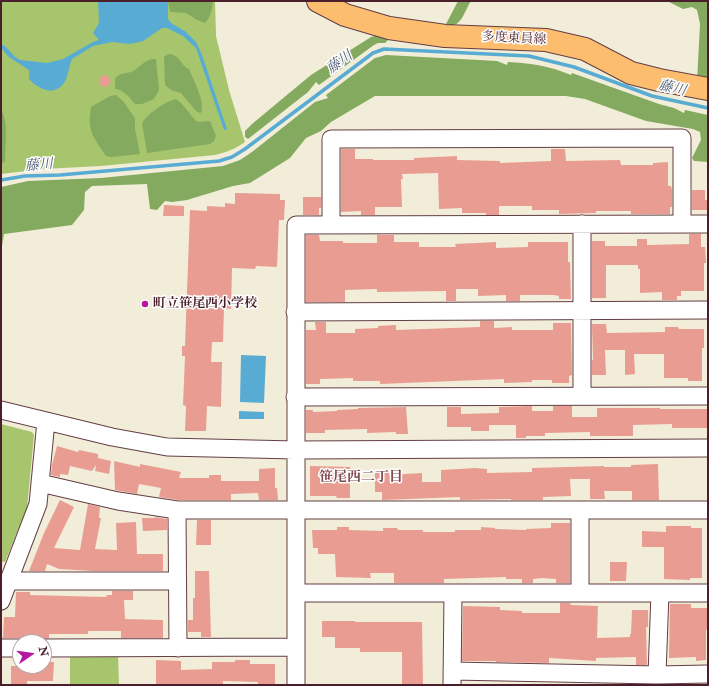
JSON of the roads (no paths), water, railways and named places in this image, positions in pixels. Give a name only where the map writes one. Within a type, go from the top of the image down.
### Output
[{"type":"main road","name":"多度東員線","points":[[318,1],[345,15],[389,28],[445,36],[546,40],[585,50],[631,73],[708,89]]},
{"type":"street","points":[[331,224],[331,139],[682,138],[682,224]]},
{"type":"street","points":[[582,224],[582,396]]},
{"type":"street","points":[[296,685],[296,225],[708,224]]},
{"type":"street","points":[[295,312],[708,310]]},
{"type":"street","points":[[295,397],[708,396]]},
{"type":"street","points":[[1,410],[112,437],[167,447],[295,450],[708,448]]},
{"type":"street","points":[[1,601],[38,504],[46,421]]},
{"type":"street","points":[[40,482],[118,501],[177,510],[708,510]]},
{"type":"street","points":[[177,510],[178,648]]},
{"type":"street","points":[[580,511],[580,593]]},
{"type":"street","points":[[9,581],[177,581]]},
{"type":"street","points":[[296,593],[708,593]]},
{"type":"street","points":[[453,593],[452,678],[708,674]]},
{"type":"street","points":[[657,675],[660,593]]},
{"type":"street","points":[[52,648],[296,647]]},
{"type":"street","points":[[1,648],[12,648]]},
{"type":"water","points":[[98,1],[168,1],[168,19],[171,23],[186,32],[196,42],[202,55],[227,129],[224,130],[196,48],[183,36],[167,28],[162,28],[143,41],[135,43],[129,44],[112,42],[93,46],[72,59],[67,78],[64,83],[56,90],[51,91],[41,88],[33,83],[29,79],[29,70],[9,57],[1,48],[1,44],[20,60],[47,63],[63,59],[99,40],[93,33],[99,23]]},
{"type":"water","points":[[241,355],[266,356],[264,403],[240,402]]},
{"type":"water","points":[[239,411],[264,412],[264,419],[239,419]]},
{"type":"waterway","name":"藤川","points":[[1,180],[25,176],[60,175],[219,161],[232,157],[245,149],[373,53],[384,49],[529,56],[574,67],[652,96],[708,108]]},
{"type":"place","name":"町立笹尾西小学校","points":[[145,304]]},
{"type":"district","name":"笹尾西二丁目","points":[[361,478]]}]
